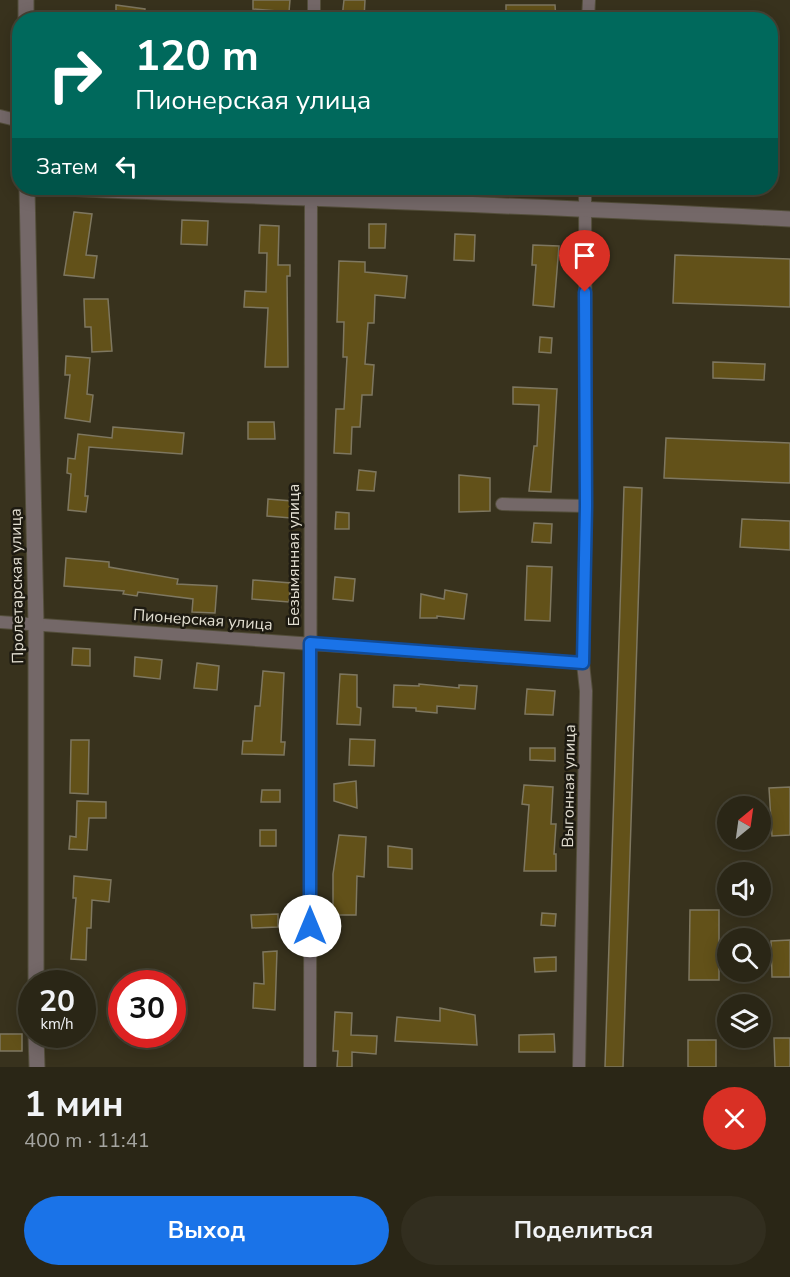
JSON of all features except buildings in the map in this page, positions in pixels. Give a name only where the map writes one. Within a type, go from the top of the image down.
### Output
[{"type":"street","name":"Пролетарская улица","points":[[27,195],[36,624],[36,970]]},
{"type":"street","name":"Безымянная улица","points":[[310,195],[310,1067]]},
{"type":"street","points":[[347,195],[790,219]]},
{"type":"street","name":"Выгонная улица","points":[[579,1067],[586,691],[583,663],[586,506],[585,195]]},
{"type":"street","points":[[502,504],[586,506]]},
{"type":"street","name":"Пионерская улица","points":[[0,622],[583,663]]},
{"type":"street","points":[[36,1048],[37,1067]]},
{"type":"route","points":[[310,926],[310,643],[583,663],[586,506],[585,292]]}]
